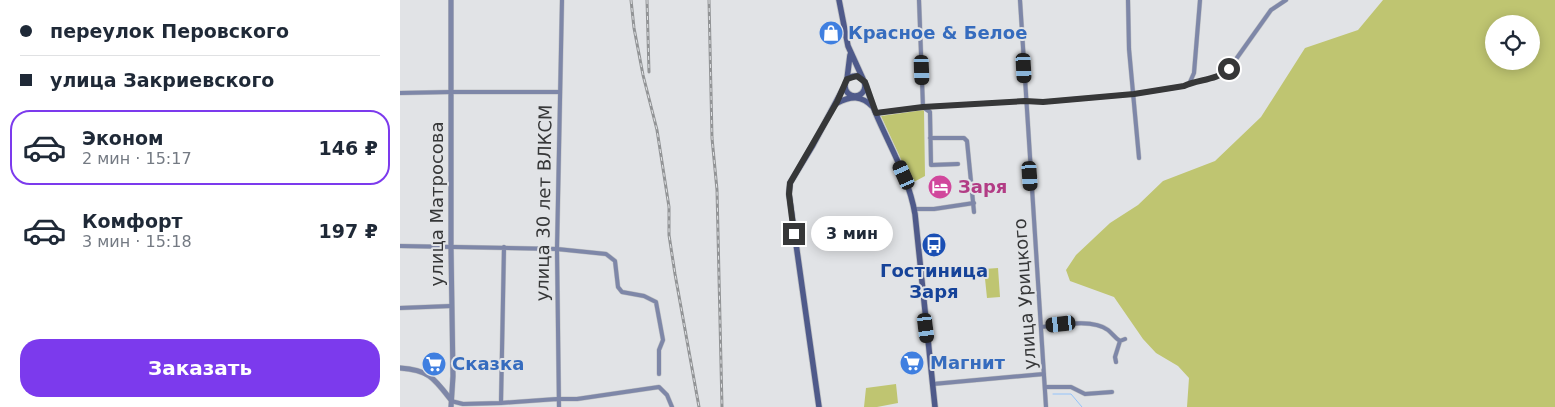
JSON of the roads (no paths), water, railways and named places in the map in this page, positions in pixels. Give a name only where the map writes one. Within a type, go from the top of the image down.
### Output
[{"type":"main road","points":[[819,407],[789,194],[790,183],[837,102],[846,82],[850,62],[849,50],[839,0]]},
{"type":"main road","points":[[849,50],[876,113]]},
{"type":"main road","points":[[846,82],[857,76],[864,82]]},
{"type":"main road","points":[[846,82],[847,92],[868,102],[873,107],[910,189],[914,209],[935,407]]},
{"type":"main road","points":[[837,102],[862,94],[864,82]]},
{"type":"street","name":"улица Матросова","points":[[451,0],[451,306],[453,376],[451,407]]},
{"type":"street","name":"улица 30 лет ВЛКСМ","points":[[559,407],[557,399],[556,248],[562,0]]},
{"type":"street","points":[[919,0],[923,107]]},
{"type":"street","name":"улица Урицкого","points":[[1020,0],[1046,407]]},
{"type":"street","points":[[1128,0],[1129,49],[1139,158]]},
{"type":"street","points":[[1190,82],[1194,73],[1200,0]]},
{"type":"street","points":[[876,113],[923,107],[1025,101],[1043,102],[1134,94],[1184,86],[1190,82],[1222,75],[1237,59],[1270,10],[1286,0]]},
{"type":"street","points":[[400,93],[559,92]]},
{"type":"street","points":[[923,107],[930,112],[930,165],[958,164]]},
{"type":"street","points":[[930,138],[964,138],[967,142],[974,212]]},
{"type":"street","points":[[914,209],[934,209],[974,203]]},
{"type":"street","points":[[400,246],[556,248],[606,254],[615,261],[618,287],[622,292],[644,296],[656,302],[664,340],[659,350],[659,374]]},
{"type":"street","points":[[501,403],[504,247]]},
{"type":"street","points":[[400,308],[451,306]]},
{"type":"street","points":[[1041,326],[1086,323],[1108,330],[1120,341]]},
{"type":"street","points":[[1120,341],[1125,339]]},
{"type":"street","points":[[1116,362],[1115,357],[1120,341]]},
{"type":"street","points":[[400,368],[419,370],[426,373],[451,400],[463,404],[557,399],[577,400],[659,387],[667,395],[672,407]]},
{"type":"street","points":[[933,384],[1044,374]]},
{"type":"street","points":[[1045,387],[1071,387],[1085,394],[1112,392]]},
{"type":"waterway","points":[[1053,394],[1071,394],[1082,407]]},
{"type":"railway","points":[[631,0],[643,75],[657,130],[669,207],[669,235],[699,407]]},
{"type":"railway","points":[[647,0],[649,72]]},
{"type":"railway","points":[[709,0],[712,138],[717,190],[722,407]]},
{"type":"place","name":"Красное & Белое","points":[[831,33]]},
{"type":"place","name":"Заря","points":[[940,187]]},
{"type":"place","name":"Гостиница Заря","points":[[934,245]]},
{"type":"place","name":"Магнит","points":[[912,363]]},
{"type":"place","name":"Сказка","points":[[434,364]]}]
